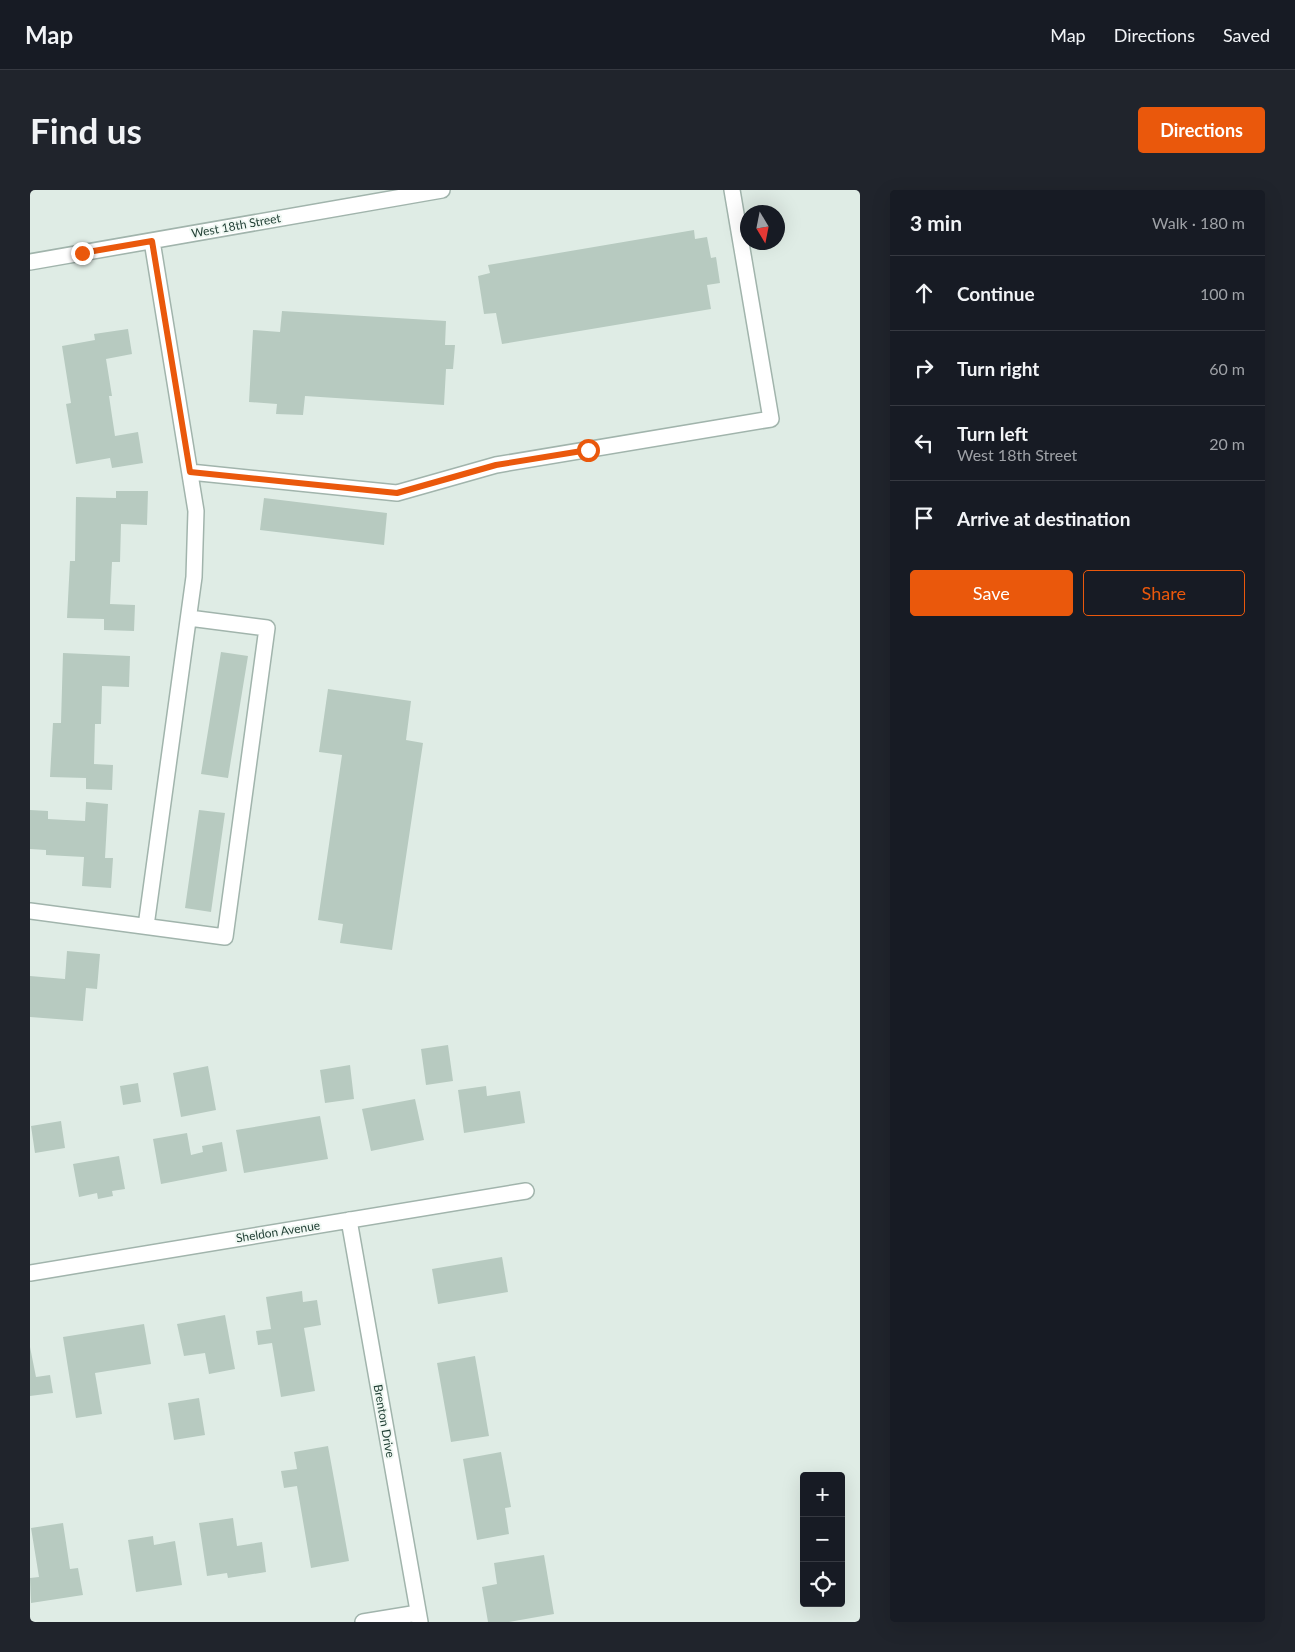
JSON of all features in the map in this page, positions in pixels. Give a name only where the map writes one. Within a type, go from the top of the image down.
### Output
[{"type":"street","name":"West 18th Street","points":[[30,262],[442,190]]},
{"type":"street","points":[[190,472],[397,493],[496,465],[771,419],[732,190]]},
{"type":"street","points":[[146,926],[194,577],[196,511],[152,241]]},
{"type":"street","points":[[30,911],[225,937],[267,628],[189,618]]},
{"type":"street","name":"Sheldon Avenue","points":[[30,1273],[526,1191]]},
{"type":"street","name":"Brenton Drive","points":[[348,1220],[419,1617]]},
{"type":"street","points":[[363,1622],[419,1617]]},
{"type":"building","points":[[694,230],[695,239],[707,237],[711,258],[716,257],[720,283],[707,285],[711,309],[502,344],[496,313],[484,314],[478,276],[490,273],[488,265]]},
{"type":"building","points":[[282,311],[446,321],[445,345],[455,345],[453,369],[446,369],[444,405],[305,396],[303,415],[276,414],[277,404],[249,402],[253,330],[280,332]]},
{"type":"building","points":[[128,329],[132,354],[106,359],[112,396],[109,396],[115,436],[138,432],[143,463],[112,468],[110,458],[76,464],[66,404],[71,403],[62,346],[95,340],[94,334]]},
{"type":"building","points":[[116,491],[148,491],[147,525],[121,524],[120,562],[112,562],[110,604],[135,605],[134,631],[104,630],[104,619],[67,618],[70,561],[75,561],[76,497],[116,498]]},
{"type":"building","points":[[264,498],[387,513],[384,545],[260,530]]},
{"type":"building","points":[[221,652],[248,656],[228,778],[201,774]]},
{"type":"building","points":[[63,653],[130,656],[129,687],[102,686],[101,724],[95,724],[94,764],[113,765],[112,790],[86,789],[86,778],[50,777],[53,723],[61,723]]},
{"type":"building","points":[[328,689],[411,701],[406,740],[423,743],[392,950],[340,943],[343,924],[318,920],[342,755],[319,752]]},
{"type":"building","points":[[86,802],[108,804],[105,858],[113,858],[111,888],[82,886],[84,857],[46,855],[46,850],[30,849],[30,810],[48,811],[48,819],[85,821]]},
{"type":"building","points":[[199,810],[225,813],[211,912],[185,908]]},
{"type":"building","points":[[67,951],[100,954],[97,989],[86,988],[83,1021],[30,1017],[30,976],[65,979]]},
{"type":"building","points":[[448,1045],[453,1081],[426,1085],[421,1049]]},
{"type":"building","points":[[350,1065],[354,1099],[325,1103],[320,1070]]},
{"type":"building","points":[[208,1066],[216,1110],[181,1117],[173,1073]]},
{"type":"building","points":[[138,1083],[141,1102],[123,1105],[120,1086]]},
{"type":"building","points":[[486,1086],[487,1096],[520,1091],[525,1123],[464,1133],[458,1090]]},
{"type":"building","points":[[415,1099],[424,1140],[371,1151],[362,1109]]},
{"type":"building","points":[[320,1116],[328,1159],[244,1173],[236,1130]]},
{"type":"building","points":[[61,1121],[65,1148],[35,1153],[31,1126]]},
{"type":"building","points":[[187,1133],[191,1155],[203,1152],[202,1146],[222,1142],[227,1171],[161,1184],[153,1139]]},
{"type":"building","points":[[119,1156],[125,1189],[112,1191],[113,1196],[98,1199],[97,1193],[79,1197],[73,1164]]},
{"type":"building","points":[[502,1257],[508,1292],[438,1304],[432,1269]]},
{"type":"building","points":[[302,1291],[303,1302],[317,1300],[321,1325],[304,1328],[315,1391],[281,1397],[272,1343],[258,1345],[256,1331],[271,1329],[266,1297]]},
{"type":"building","points":[[225,1315],[235,1369],[209,1374],[205,1353],[184,1356],[177,1324]]},
{"type":"building","points":[[144,1324],[151,1364],[95,1373],[102,1414],[76,1418],[63,1337]]},
{"type":"building","points":[[30,1347],[36,1377],[50,1375],[53,1393],[30,1396]]},
{"type":"building","points":[[475,1356],[489,1436],[451,1442],[437,1363]]},
{"type":"building","points":[[199,1398],[205,1435],[174,1440],[168,1403]]},
{"type":"building","points":[[328,1446],[349,1561],[311,1568],[297,1486],[284,1488],[281,1471],[297,1469],[294,1452]]},
{"type":"building","points":[[501,1452],[511,1507],[505,1508],[509,1534],[477,1540],[463,1459]]},
{"type":"building","points":[[233,1518],[237,1546],[262,1542],[266,1572],[228,1578],[227,1573],[207,1576],[199,1523]]},
{"type":"building","points":[[63,1523],[70,1569],[78,1568],[83,1595],[31,1603],[30,1578],[39,1577],[31,1528]]},
{"type":"building","points":[[153,1536],[154,1545],[175,1541],[182,1585],[136,1592],[128,1540]]},
{"type":"building","points":[[544,1555],[554,1614],[509,1622],[488,1622],[482,1587],[497,1584],[494,1563]]},
{"type":"route","points":[[82,253],[152,241],[190,472],[397,493],[496,465],[588,450]]}]
